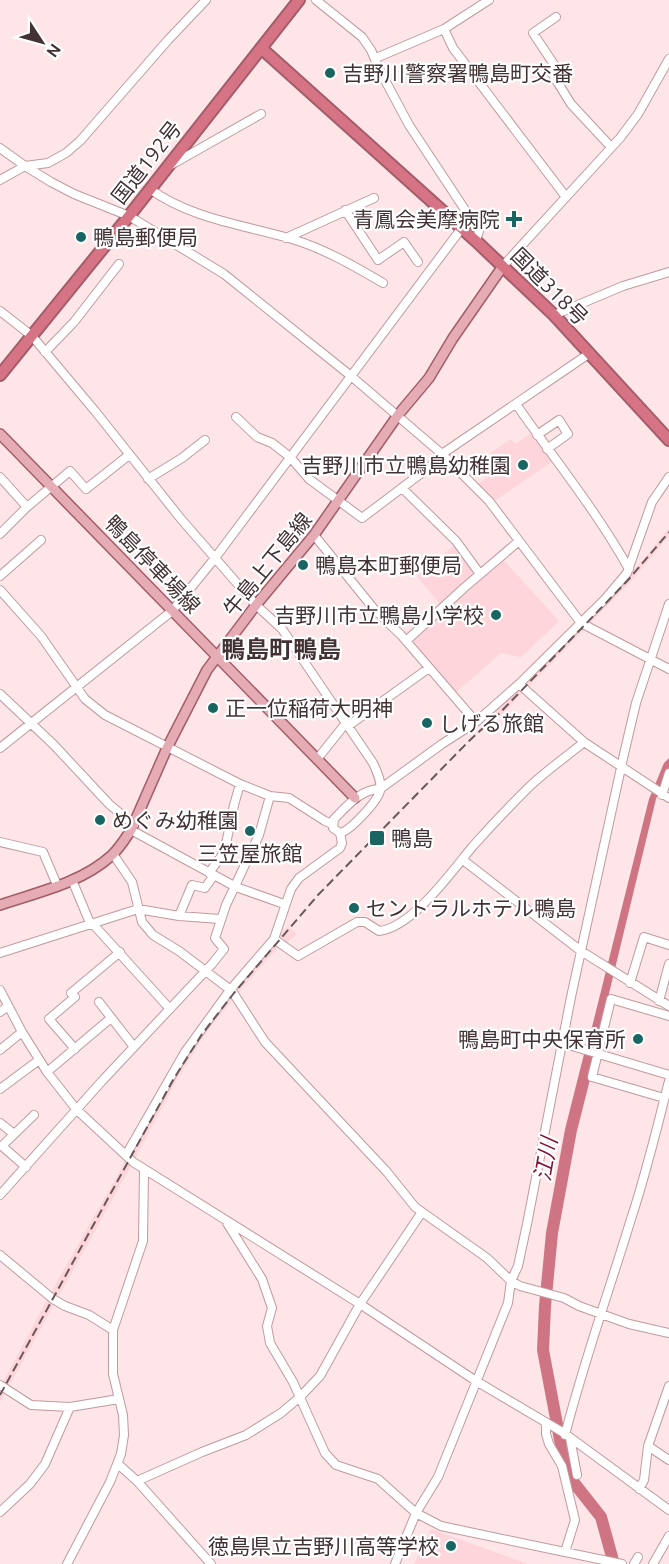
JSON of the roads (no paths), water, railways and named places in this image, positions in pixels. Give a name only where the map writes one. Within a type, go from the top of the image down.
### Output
[{"type":"highway","name":"国道192号","points":[[0,375],[299,0]]},
{"type":"highway","name":"国道318号","points":[[261,48],[503,266],[554,315],[669,440]]},
{"type":"main road","name":"牛島上下島線","points":[[0,904],[72,880],[113,855],[132,827],[207,670],[256,605],[314,535],[398,415],[429,378],[453,338],[503,266]]},
{"type":"main road","name":"鴨島停車場線","points":[[0,434],[355,798]]},
{"type":"street","points":[[0,180],[26,166],[48,163],[66,153],[80,141],[206,0]]},
{"type":"street","points":[[316,0],[362,37],[376,58],[379,69],[409,125],[479,231],[476,241]]},
{"type":"street","points":[[376,58],[444,29],[489,0]]},
{"type":"street","points":[[556,17],[533,33],[555,66],[550,70],[564,93],[611,147]]},
{"type":"street","points":[[444,29],[453,48],[566,197]]},
{"type":"street","points":[[503,266],[638,114],[669,59]]},
{"type":"street","points":[[168,166],[261,114]]},
{"type":"street","points":[[0,148],[74,194],[129,216],[224,274],[351,376],[443,455],[489,501],[580,623],[668,669]]},
{"type":"street","points":[[150,189],[162,198],[208,216],[286,238],[332,254],[383,283]]},
{"type":"street","points":[[286,238],[374,198]]},
{"type":"street","points":[[345,210],[378,260],[404,242],[418,262]]},
{"type":"street","points":[[0,748],[172,611],[215,558],[461,228]]},
{"type":"street","points":[[45,352],[74,322],[119,264]]},
{"type":"street","points":[[554,315],[623,286],[669,272]]},
{"type":"street","points":[[0,311],[32,336],[215,558],[256,605],[282,629],[373,763],[380,779],[380,789],[380,793],[347,831],[340,833],[334,830],[332,824],[334,819],[355,798],[380,789],[476,722],[519,684],[605,599],[627,573],[652,502],[669,477]]},
{"type":"street","points":[[236,417],[257,437],[272,443],[290,457],[309,479],[362,518],[443,455],[590,353]]},
{"type":"street","points":[[516,404],[582,494],[628,569]]},
{"type":"street","points":[[537,435],[559,420],[568,434],[547,449]]},
{"type":"street","points":[[148,479],[182,458],[205,440]]},
{"type":"street","points":[[0,534],[27,507],[70,471],[86,489],[129,455]]},
{"type":"street","points":[[0,477],[27,507]]},
{"type":"street","points":[[402,488],[456,541],[480,574]]},
{"type":"street","points":[[314,535],[374,609],[406,641],[476,722]]},
{"type":"street","points":[[0,576],[41,540]]},
{"type":"street","points":[[406,641],[519,541]]},
{"type":"street","points":[[0,590],[41,636],[85,699],[105,715],[240,784],[270,796],[290,798],[332,824]]},
{"type":"street","points":[[395,1564],[416,1513],[438,1477],[508,1303],[511,1281],[518,1266],[562,1043],[636,703],[669,603]]},
{"type":"street","points":[[318,758],[347,725],[429,668]]},
{"type":"street","points":[[519,684],[584,742],[664,796],[669,773]]},
{"type":"street","points":[[1,696],[132,827],[236,887],[284,904]]},
{"type":"street","points":[[274,939],[298,956],[357,922],[365,922],[379,931],[386,930],[425,903],[472,847],[529,787],[584,742]]},
{"type":"street","points":[[179,916],[192,885],[205,888],[222,855],[240,784]]},
{"type":"street","points":[[0,1196],[224,949],[214,938],[220,919],[259,835],[270,796]]},
{"type":"street","points":[[355,798],[367,810]]},
{"type":"street","points":[[126,1155],[185,1052],[230,990],[274,939],[291,889],[299,878],[340,848],[342,843],[340,833]]},
{"type":"street","points":[[0,842],[43,852],[57,885]]},
{"type":"street","points":[[113,855],[132,882],[142,922],[153,935],[179,951],[230,990],[265,1042],[387,1172],[415,1207],[487,1258],[511,1281],[564,1298],[579,1306],[629,1324],[669,1333]]},
{"type":"street","points":[[463,860],[603,966],[669,1006]]},
{"type":"street","points":[[72,880],[91,923],[170,1009]]},
{"type":"street","points":[[0,953],[138,909],[179,916],[220,919]]},
{"type":"street","points":[[630,983],[645,937],[669,945]]},
{"type":"street","points":[[75,1049],[49,1019],[75,997],[71,993],[120,952]]},
{"type":"street","points":[[659,1001],[669,964]]},
{"type":"street","points":[[0,990],[39,1060],[76,1110],[144,1169],[360,1304],[476,1381],[566,1435],[669,1510]]},
{"type":"street","points":[[664,1098],[592,1077],[611,999],[669,1016]]},
{"type":"street","points":[[99,1002],[134,1047]]},
{"type":"street","points":[[0,1012],[8,1006]]},
{"type":"street","points":[[47,1072],[111,1018]]},
{"type":"street","points":[[0,1050],[22,1032]]},
{"type":"street","points":[[562,1043],[669,1075]]},
{"type":"street","points":[[0,1089],[39,1060]]},
{"type":"street","points":[[578,1475],[566,1435],[580,1378],[594,1341],[600,1313],[632,1216],[669,1081]]},
{"type":"street","points":[[26,1167],[2,1146],[34,1115]]},
{"type":"street","points":[[0,1123],[14,1134]]},
{"type":"street","points":[[67,1564],[118,1464],[124,1435],[123,1415],[113,1374],[113,1330],[143,1241],[144,1169]]},
{"type":"street","points":[[137,1481],[246,1435],[281,1413],[300,1397],[320,1376],[360,1304],[422,1212]]},
{"type":"street","points":[[226,1221],[262,1279],[272,1308],[267,1326],[270,1343],[300,1397],[325,1453],[336,1465],[378,1479],[416,1513],[441,1526],[622,1564]]},
{"type":"street","points":[[0,1256],[52,1299],[89,1315],[113,1330]]},
{"type":"street","points":[[0,1385],[32,1405],[70,1407],[118,1399]]},
{"type":"street","points":[[639,1490],[644,1480],[648,1446],[669,1386]]},
{"type":"street","points":[[0,1512],[30,1484],[45,1464],[70,1407]]},
{"type":"street","points":[[548,1424],[549,1444],[562,1466],[575,1520],[565,1552]]},
{"type":"street","points":[[648,1446],[669,1460]]},
{"type":"street","points":[[118,1464],[137,1481],[211,1564]]},
{"type":"street","points":[[653,1564],[669,1536]]},
{"type":"waterway","name":"江川","points":[[591,1051],[571,1130],[552,1233],[543,1350],[560,1440],[571,1479],[601,1517],[614,1564]]},
{"type":"railway","points":[[493,720],[629,579],[669,532]]},
{"type":"railway","points":[[0,1395],[173,1080],[202,1034],[318,895],[498,714]]},
{"type":"place","name":"吉野川警察署鴨島町交番","points":[[330,73]]},
{"type":"place","name":"青鳳会美摩病院","points":[[514,219]]},
{"type":"place","name":"鴨島郵便局","points":[[81,237]]},
{"type":"place","name":"吉野川市立鴨島幼稚園","points":[[523,465]]},
{"type":"place","name":"鴨島本町郵便局","points":[[303,565]]},
{"type":"place","name":"吉野川市立鴨島小学校","points":[[496,615]]},
{"type":"place","name":"正一位稲荷大明神","points":[[213,708]]},
{"type":"place","name":"しげる旅館","points":[[427,723]]},
{"type":"place","name":"めぐみ幼稚園","points":[[100,820]]},
{"type":"place","name":"三笠屋旅館","points":[[250,831]]},
{"type":"place","name":"鴨島","points":[[377,838]]},
{"type":"place","name":"セントラルホテル鴨島","points":[[354,908]]},
{"type":"place","name":"鴨島町中央保育所","points":[[638,1039]]},
{"type":"place","name":"徳島県立吉野川高等学校","points":[[451,1546]]},
{"type":"district","name":"鴨島町鴨島","points":[[281,649]]}]
